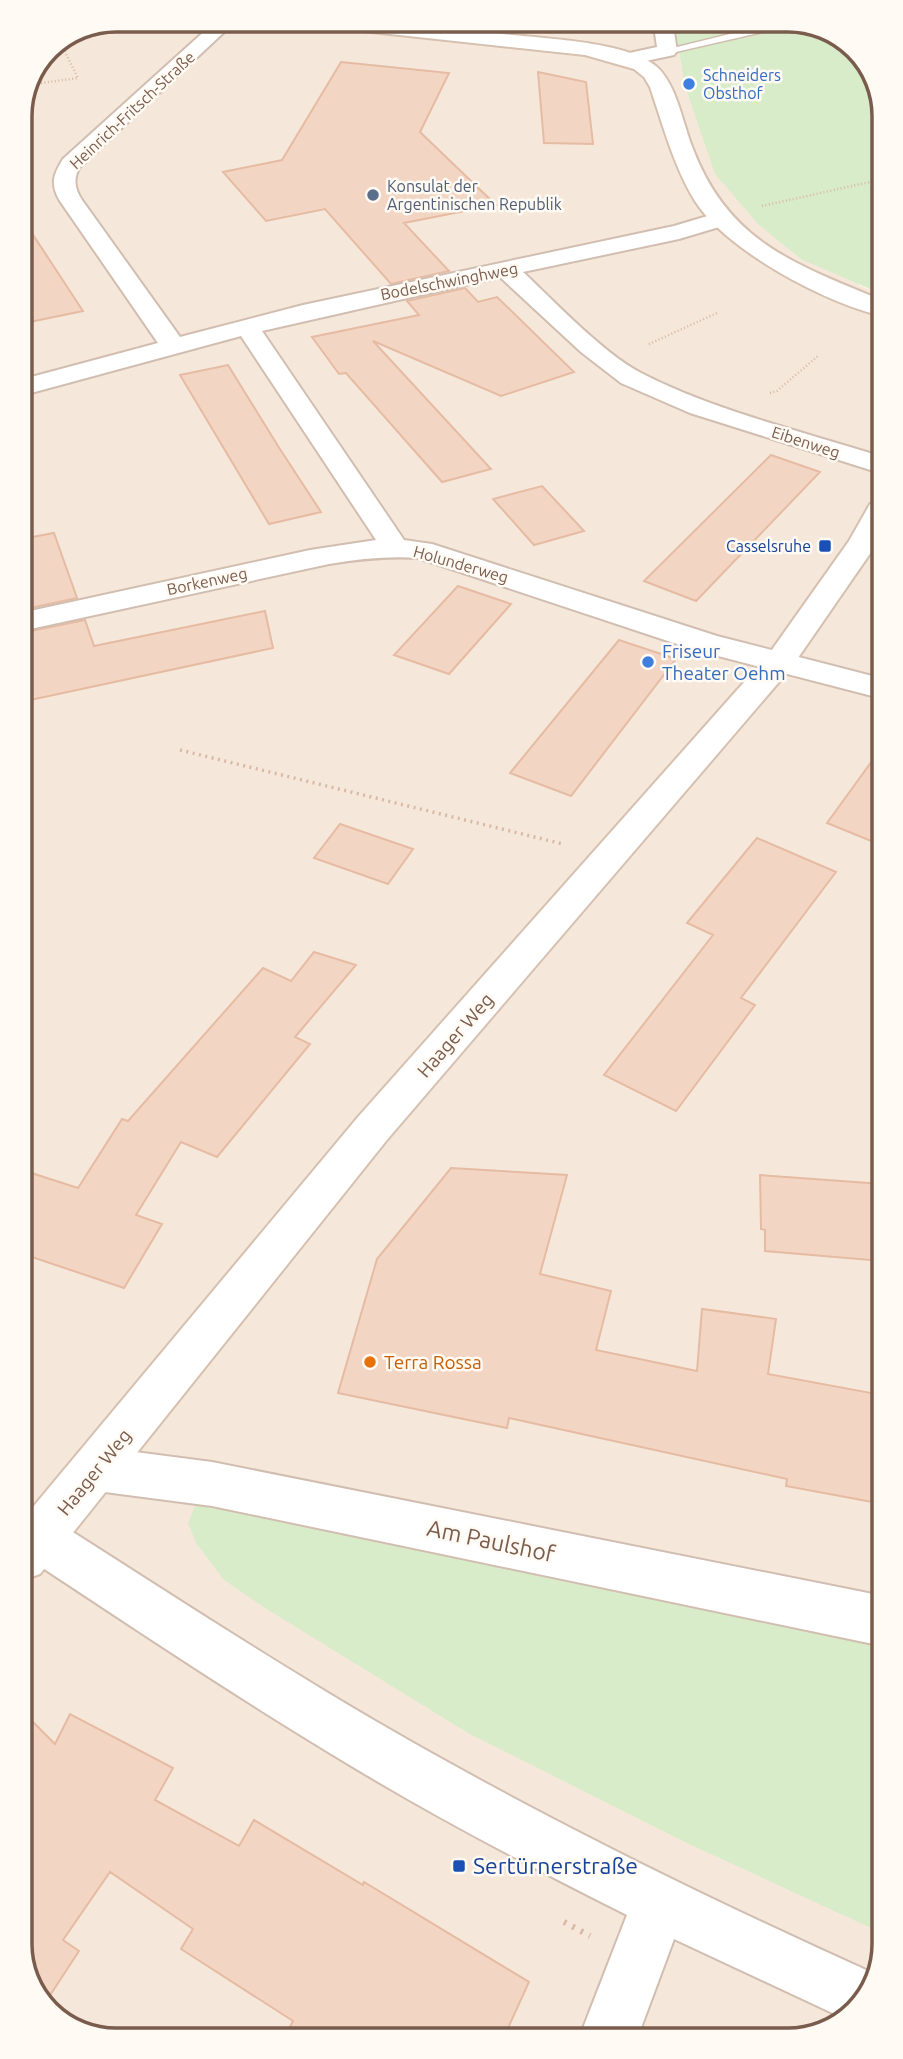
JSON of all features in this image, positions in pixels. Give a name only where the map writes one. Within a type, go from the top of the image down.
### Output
[{"type":"street","name":"Heinrich-Fritsch-Straße","points":[[173,346],[71,201],[63,187],[63,175],[71,164],[215,32]]},
{"type":"street","points":[[463,32],[558,44],[627,59],[652,73],[707,202],[722,219],[738,235],[781,262],[831,288],[872,305]]},
{"type":"street","points":[[627,59],[667,51],[664,32]]},
{"type":"street","name":"Bodelschwinghweg","points":[[32,385],[246,326],[363,298],[680,232],[722,219]]},
{"type":"street","name":"Eibenweg","points":[[505,269],[606,361],[630,378],[659,392],[733,419],[872,462]]},
{"type":"street","name":"Holunderweg","points":[[246,326],[394,546],[422,550],[705,643],[872,686]]},
{"type":"street","name":"Haager Weg","points":[[32,1547],[372,1129],[780,661],[872,525]]},
{"type":"street","name":"Borkenweg","points":[[32,620],[220,578],[394,546]]},
{"type":"street","name":"Am Paulshof","points":[[97,1469],[212,1483],[872,1619]]},
{"type":"street","points":[[32,1547],[480,1810],[660,1902],[855,1993]]},
{"type":"street","points":[[612,2028],[660,1902]]},
{"type":"lane","points":[[667,51],[750,32]]},
{"type":"path","points":[[38,83],[78,78],[64,49]]},
{"type":"path","points":[[722,219],[739,211],[872,182]]},
{"type":"path","points":[[606,361],[717,313]]},
{"type":"path","points":[[733,419],[755,396],[777,391],[818,356]]},
{"type":"path","points":[[180,750],[612,856]]},
{"type":"shaded area","points":[[105,32],[676,32],[684,83],[860,286],[872,290],[872,1944],[863,1981],[847,2003],[825,2019],[788,2028],[110,2027],[83,2021],[64,2010],[49,1995],[36,1971],[32,1944],[32,110],[40,78],[60,52],[88,36]]},
{"type":"green space","points":[[676,32],[809,34],[830,43],[847,56],[863,78],[872,116],[872,290],[801,259],[759,225],[715,174],[684,83]]},
{"type":"green space","points":[[214,1504],[872,1638],[872,1928],[689,1844],[468,1733],[265,1608],[224,1580],[196,1543],[188,1523],[195,1506]]},
{"type":"building","points":[[341,62],[449,73],[420,132],[496,205],[404,223],[449,271],[391,284],[325,209],[266,221],[223,172],[282,160]]},
{"type":"building","points":[[538,72],[586,82],[593,144],[544,143]]},
{"type":"building","points":[[32,233],[83,311],[32,322]]},
{"type":"building","points":[[465,288],[478,302],[497,297],[574,372],[501,396],[373,341],[491,469],[442,482],[346,373],[339,374],[312,337],[419,315],[407,301]]},
{"type":"building","points":[[228,365],[321,512],[269,524],[180,375]]},
{"type":"building","points":[[771,455],[820,472],[696,601],[644,581]]},
{"type":"building","points":[[542,486],[584,531],[534,545],[493,499]]},
{"type":"building","points":[[54,533],[77,598],[32,608],[32,537]]},
{"type":"building","points":[[458,586],[511,604],[449,674],[394,655]]},
{"type":"building","points":[[265,611],[273,648],[32,700],[32,631],[85,620],[94,646]]},
{"type":"building","points":[[619,640],[676,659],[571,796],[510,773]]},
{"type":"building","points":[[872,761],[872,841],[827,823]]},
{"type":"building","points":[[340,824],[413,849],[388,884],[314,858]]},
{"type":"building","points":[[757,838],[836,872],[741,998],[755,1005],[676,1111],[604,1075],[713,935],[687,923]]},
{"type":"building","points":[[314,952],[356,965],[295,1037],[310,1044],[217,1157],[181,1142],[136,1215],[162,1224],[124,1288],[32,1257],[32,1173],[78,1188],[122,1119],[128,1121],[263,968],[291,981]]},
{"type":"building","points":[[451,1168],[567,1175],[540,1274],[611,1291],[596,1350],[697,1371],[702,1309],[776,1319],[768,1374],[872,1393],[872,1502],[786,1486],[787,1479],[509,1418],[507,1428],[338,1393],[377,1259]]},
{"type":"building","points":[[760,1175],[872,1183],[872,1260],[765,1251],[765,1230],[761,1229]]},
{"type":"building","points":[[70,1714],[173,1768],[155,1800],[239,1846],[254,1820],[363,1885],[364,1882],[529,1982],[508,2028],[290,2027],[293,2021],[181,1949],[193,1929],[110,1872],[63,1940],[79,1951],[50,1996],[40,1981],[33,1960],[32,1721],[55,1744]]},
{"type":"place","name":"Schneiders Obsthof","points":[[689,84]]},
{"type":"place","name":"Konsulat der Argentinischen Republik","points":[[373,195]]},
{"type":"place","name":"Casselsruhe","points":[[825,546]]},
{"type":"place","name":"Friseur Theater Oehm","points":[[648,662]]},
{"type":"place","name":"Terra Rossa","points":[[370,1362]]},
{"type":"place","name":"Sertürnerstraße","points":[[459,1866]]}]
